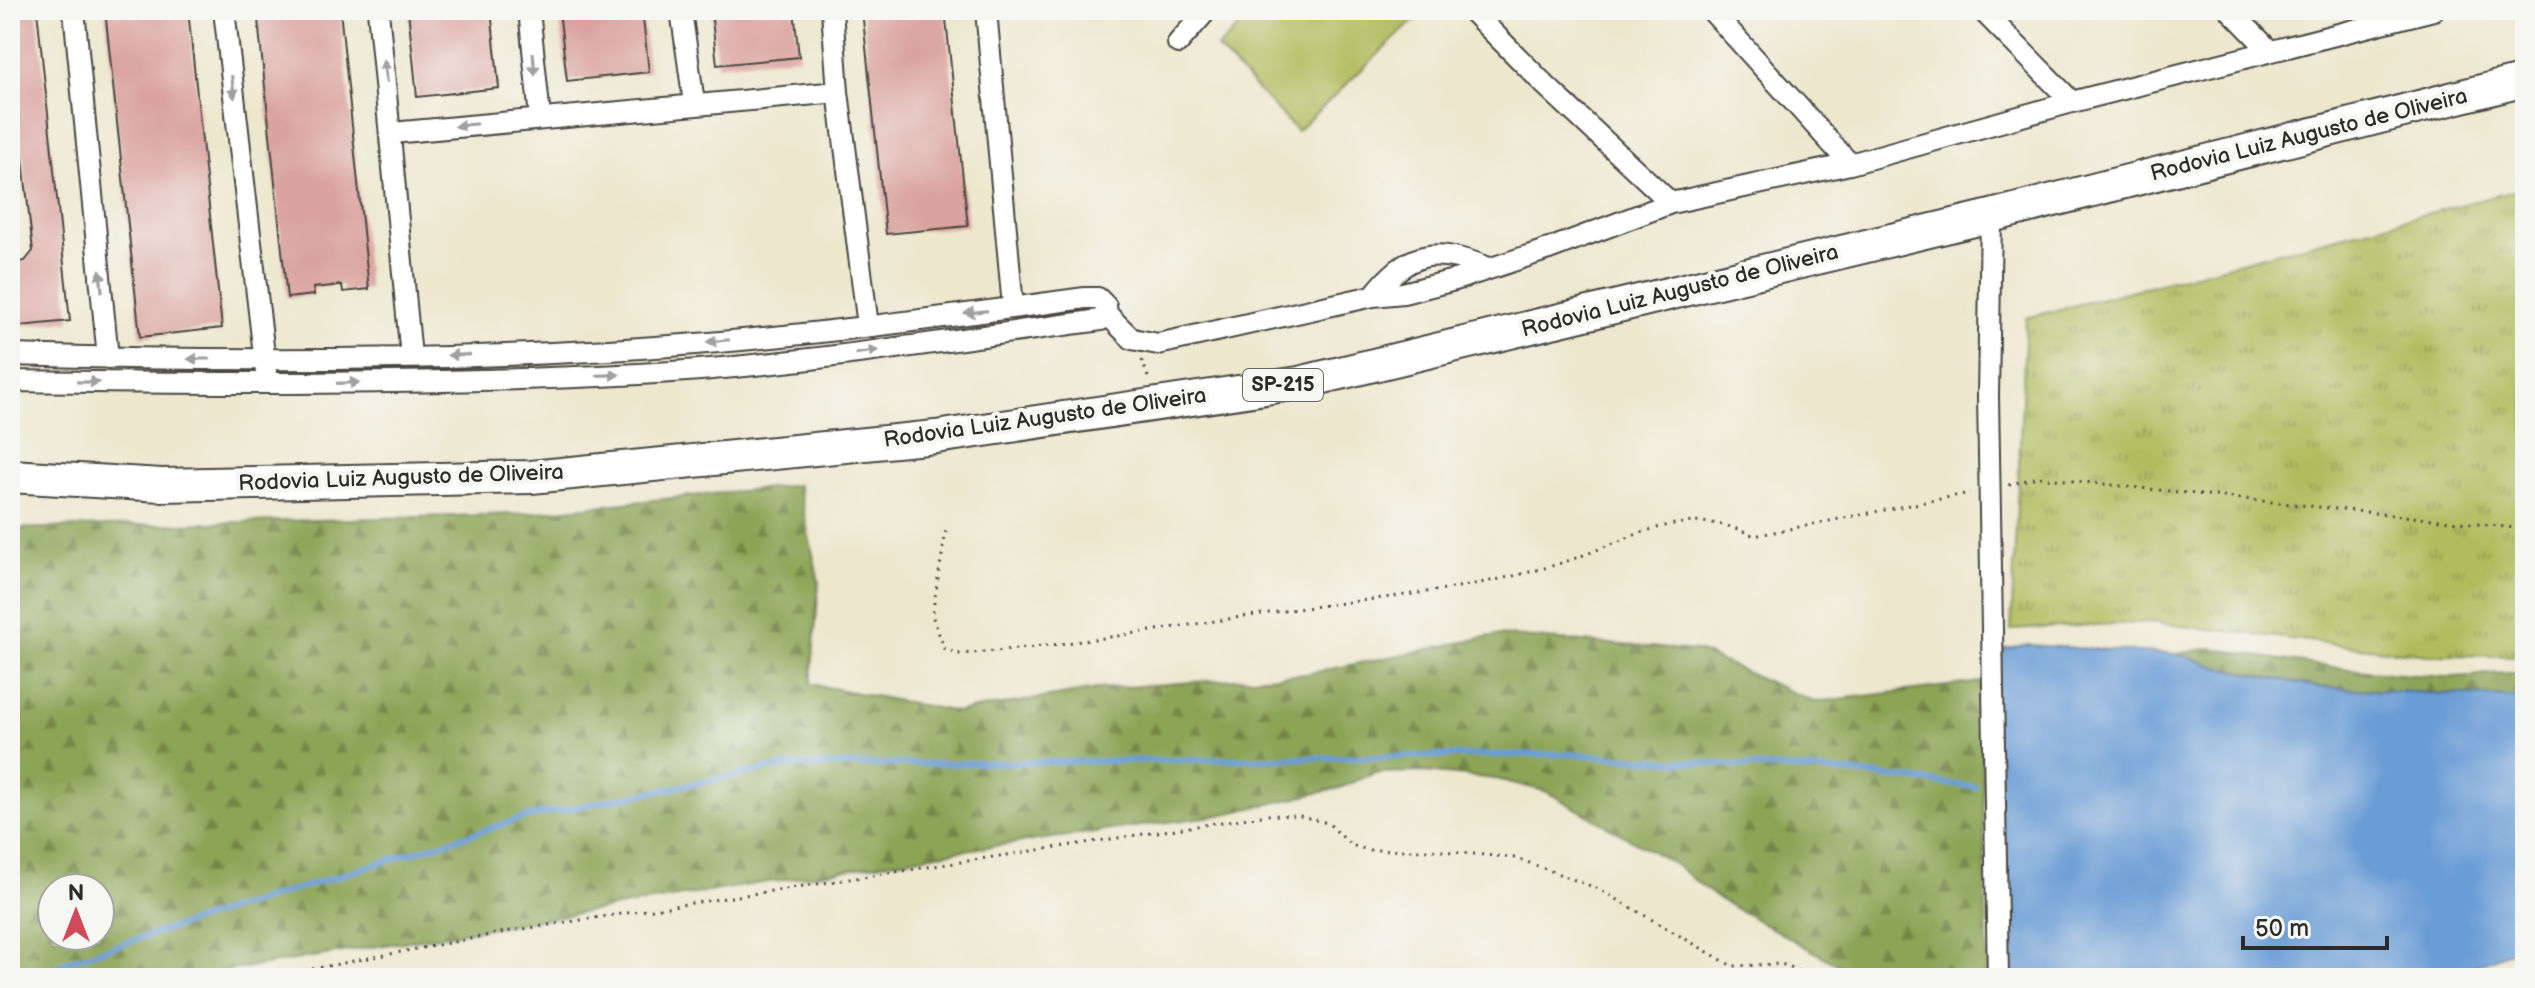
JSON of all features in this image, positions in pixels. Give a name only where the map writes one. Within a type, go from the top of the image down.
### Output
[{"type":"highway","name":"Rodovia Luiz Augusto de Oliveira","points":[[10,476],[162,485],[531,477],[936,437],[1299,383],[1991,216],[2525,80]]},
{"type":"street","points":[[74,10],[108,358]]},
{"type":"street","points":[[224,10],[267,385]]},
{"type":"street","points":[[378,10],[411,357]]},
{"type":"street","points":[[529,10],[540,118]]},
{"type":"street","points":[[681,10],[694,103]]},
{"type":"street","points":[[832,10],[838,92],[868,326]]},
{"type":"street","points":[[986,10],[1013,307]]},
{"type":"street","points":[[1178,43],[1207,10]]},
{"type":"street","points":[[1471,10],[1545,85],[1671,203]]},
{"type":"street","points":[[1711,10],[1850,164]]},
{"type":"street","points":[[1982,10],[2072,102]]},
{"type":"street","points":[[2230,10],[2270,51]]},
{"type":"street","points":[[10,355],[265,359],[411,357],[670,346],[1098,298],[1106,306],[1107,314],[1132,339],[1158,344],[1455,280],[1671,203],[1850,164],[2072,102],[2433,10]]},
{"type":"street","points":[[392,133],[838,92]]},
{"type":"street","points":[[1991,216],[1993,854],[1998,978]]},
{"type":"street","points":[[1373,296],[1389,275],[1410,259],[1462,257],[1486,267]]},
{"type":"street","points":[[10,381],[267,385],[640,374],[824,358],[1101,320],[1107,314]]},
{"type":"path","points":[[1132,339],[1151,385],[1169,401]]},
{"type":"path","points":[[946,531],[932,615],[944,648],[958,654],[1447,587],[1557,564],[1653,526],[1705,521],[1733,525],[1754,536],[2037,477],[2525,529]]},
{"type":"path","points":[[265,978],[516,930],[1268,815],[1300,816],[1328,823],[1351,845],[1368,850],[1432,850],[1516,858],[1599,889],[1732,966],[1781,964],[1797,969],[1802,978]]},
{"type":"green space","points":[[1257,10],[1425,10],[1297,131],[1217,48]]},
{"type":"green space","points":[[2525,188],[2525,656],[2428,655],[2148,622],[2011,630],[2026,318]]},
{"type":"green space","points":[[798,485],[819,582],[811,684],[957,712],[1097,689],[1306,674],[1497,635],[1698,651],[1814,702],[1980,682],[1988,978],[1862,978],[1717,898],[1674,864],[1545,791],[1496,779],[1424,772],[1375,773],[1340,788],[1220,815],[951,852],[184,978],[10,978],[10,529],[519,514]]},
{"type":"green space","points":[[2212,648],[2299,663],[2386,673],[2445,677],[2525,674],[2525,698],[2318,687],[2221,668],[2176,654]]},
{"type":"water","points":[[2028,645],[2176,654],[2221,668],[2318,687],[2525,698],[2525,946],[2445,978],[2010,978],[1999,901],[1994,677],[2005,649]]},
{"type":"building","points":[[10,10],[37,10],[70,321],[10,327],[10,263],[25,261],[33,251],[10,41]]},
{"type":"building","points":[[105,10],[132,10],[133,16],[188,10],[222,328],[140,337]]},
{"type":"building","points":[[257,10],[340,10],[369,289],[343,292],[342,285],[313,288],[314,295],[287,298]]},
{"type":"building","points":[[408,10],[491,10],[499,88],[417,97]]},
{"type":"building","points":[[559,10],[642,10],[649,72],[567,81]]},
{"type":"building","points":[[711,10],[794,10],[799,57],[717,65]]},
{"type":"building","points":[[862,10],[945,10],[968,226],[886,234]]},
{"type":"waterway","points":[[27,978],[77,958],[526,817],[783,766],[1566,754],[1855,773],[1976,787]]}]
